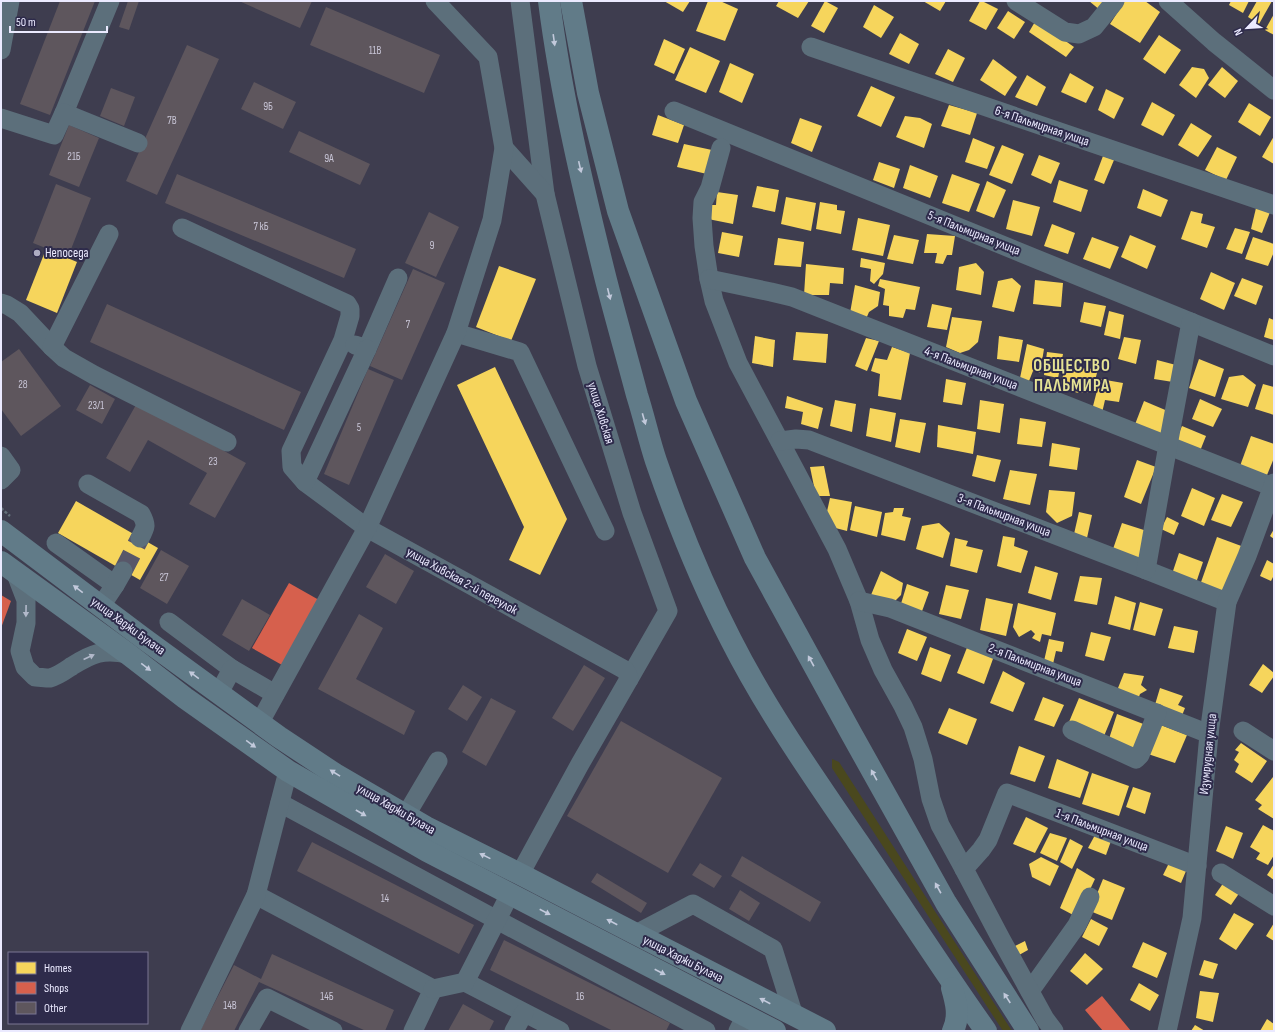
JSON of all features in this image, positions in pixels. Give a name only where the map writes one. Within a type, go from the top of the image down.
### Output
[{"type":"main road","points":[[549,1],[554,42],[565,100],[597,246],[616,319],[655,459],[701,578],[758,691],[949,979],[986,1031]]},
{"type":"main road","points":[[571,1],[588,93],[618,211],[686,401],[752,551],[946,903],[1028,1031]]},
{"type":"main road","name":"улица Хаджи Булача","points":[[1,531],[279,737],[335,774],[426,827],[824,1031]]},
{"type":"main road","name":"улица Хаджи Булача","points":[[9,568],[288,771],[427,851],[510,894],[742,1023],[775,1031]]},
{"type":"main road","points":[[510,894],[520,874]]},
{"type":"main road","points":[[949,979],[957,1013],[956,1024],[953,1031]]},
{"type":"street","points":[[1,50],[10,1]]},
{"type":"street","points":[[1,118],[54,135],[110,1]]},
{"type":"street","points":[[260,722],[367,528],[456,333],[492,220],[504,148],[488,58],[435,1]]},
{"type":"street","points":[[520,1],[545,194]]},
{"type":"street","points":[[1016,1],[1065,32],[1079,34],[1094,27],[1115,1]]},
{"type":"street","points":[[1168,1],[1214,42],[1274,90]]},
{"type":"street","name":"6-я Пальмирная улица","points":[[811,47],[1274,205]]},
{"type":"street","name":"5-я Пальмирная улица","points":[[674,111],[1274,356]]},
{"type":"street","points":[[64,113],[138,142]]},
{"type":"street","name":"улица Хивская","points":[[504,148],[545,194],[587,366],[632,513],[668,611],[627,675],[520,874]]},
{"type":"street","points":[[721,148],[710,188],[702,202],[704,246],[714,301],[738,363],[837,549],[859,601],[870,640],[882,670],[903,706],[913,727],[924,759],[931,800],[940,825],[1045,1019],[1054,1031]]},
{"type":"street","name":"улица Хивская 2-й переулок","points":[[182,228],[347,304],[350,309],[350,316],[343,340],[291,451],[292,468],[305,482],[367,528],[627,675]]},
{"type":"street","points":[[52,347],[109,234]]},
{"type":"street","points":[[305,482],[367,349],[398,278]]},
{"type":"street","name":"4-я Пальмирная улица","points":[[709,279],[792,297],[1273,485]]},
{"type":"street","points":[[1,303],[20,313],[64,358],[94,375],[228,442]]},
{"type":"street","points":[[1146,570],[1191,322]]},
{"type":"street","points":[[456,333],[520,352],[605,531]]},
{"type":"street","points":[[343,340],[367,349]]},
{"type":"street","name":"3-я Пальмирная улица","points":[[780,441],[796,439],[809,440],[1227,602]]},
{"type":"street","points":[[1,456],[11,470],[1,480]]},
{"type":"street","points":[[88,484],[141,514],[145,522],[145,528],[140,538]]},
{"type":"street","name":"Изумрудная улица","points":[[1168,1031],[1192,918],[1209,734],[1227,602],[1248,556],[1273,485]]},
{"type":"street","points":[[56,543],[119,578],[101,606]]},
{"type":"street","points":[[9,568],[26,600],[26,623],[20,651],[25,667],[34,677],[50,678],[64,672],[99,652],[113,651],[128,654]]},
{"type":"street","name":"2-я Пальмирная улица","points":[[859,601],[890,608],[1209,734]]},
{"type":"street","points":[[169,622],[232,668],[275,694]]},
{"type":"street","points":[[219,693],[232,668]]},
{"type":"street","points":[[1072,730],[1136,758],[1140,756],[1157,713]]},
{"type":"street","points":[[1243,731],[1274,751]]},
{"type":"street","points":[[406,815],[438,761]]},
{"type":"street","points":[[190,1031],[256,895],[288,771]]},
{"type":"street","name":"1-я Пальмирная улица","points":[[964,869],[988,840],[1007,793],[1197,866]]},
{"type":"street","points":[[280,802],[706,1031]]},
{"type":"street","points":[[1221,873],[1274,906]]},
{"type":"street","points":[[465,982],[510,894]]},
{"type":"street","points":[[256,895],[433,989],[465,982],[560,1031]]},
{"type":"street","points":[[1030,991],[1074,931],[1090,897]]},
{"type":"street","points":[[636,934],[693,904],[773,949],[794,1016]]},
{"type":"street","points":[[413,1031],[433,989]]},
{"type":"street","points":[[248,1031],[267,998],[333,1031]]},
{"type":"street","points":[[514,1031],[524,1013]]},
{"type":"shaded area","points":[[832,759],[839,762],[1012,1031],[1003,1031],[832,768]]},
{"type":"building: Homes","points":[[664,1],[690,1],[683,12]]},
{"type":"building: Homes","points":[[708,1],[720,1],[738,9],[725,41],[696,31]]},
{"type":"building: Homes","points":[[779,1],[809,1],[798,18],[776,6]]},
{"type":"building: Homes","points":[[825,1],[838,8],[824,33],[811,26]]},
{"type":"building: Homes","points":[[923,1],[946,1],[940,11]]},
{"type":"building: Homes","points":[[980,1],[998,9],[986,30],[969,21]]},
{"type":"building: Homes","points":[[1089,1],[1108,1],[1100,10]]},
{"type":"building: Homes","points":[[1125,1],[1145,1],[1160,12],[1140,43],[1110,24]]},
{"type":"building: Homes","points":[[1231,1],[1249,1],[1243,13],[1229,5]]},
{"type":"building: Homes","points":[[1257,1],[1272,1],[1259,24],[1248,17]]},
{"type":"building: Homes","points":[[874,5],[894,17],[881,38],[863,27]]},
{"type":"building: Homes","points":[[1008,11],[1025,22],[1014,39],[997,28]]},
{"type":"building: Homes","points":[[1274,14],[1274,35],[1265,30]]},
{"type":"building: Homes","points":[[1036,20],[1074,47],[1066,57],[1029,32]]},
{"type":"building: Homes","points":[[900,33],[919,44],[909,64],[889,54]]},
{"type":"building: Homes","points":[[1159,35],[1181,50],[1165,74],[1143,59]]},
{"type":"building: Homes","points":[[664,39],[685,49],[674,74],[654,65]]},
{"type":"building: Homes","points":[[690,47],[720,61],[706,93],[675,80]]},
{"type":"building: Homes","points":[[948,49],[965,58],[953,82],[935,74]]},
{"type":"building: Homes","points":[[993,59],[1017,77],[1005,96],[980,80]]},
{"type":"building: Homes","points":[[730,63],[754,74],[742,103],[719,92]]},
{"type":"building: Homes","points":[[1192,67],[1204,69],[1209,78],[1196,98],[1179,85]]},
{"type":"building: Homes","points":[[1222,67],[1238,81],[1225,98],[1208,85]]},
{"type":"building: Homes","points":[[1070,73],[1094,87],[1086,103],[1061,92]]},
{"type":"building: Homes","points":[[1027,75],[1046,87],[1037,106],[1015,97]]},
{"type":"building: Homes","points":[[871,86],[895,97],[881,127],[857,116]]},
{"type":"building: Homes","points":[[1106,89],[1124,98],[1114,119],[1098,110]]},
{"type":"building: Homes","points":[[1152,102],[1175,115],[1163,136],[1141,125]]},
{"type":"building: Homes","points":[[1249,103],[1271,117],[1260,136],[1238,122]]},
{"type":"building: Homes","points":[[949,105],[977,113],[970,135],[941,126]]},
{"type":"building: Homes","points":[[658,115],[684,125],[678,143],[652,135]]},
{"type":"building: Homes","points":[[905,116],[920,118],[932,124],[924,148],[896,137]]},
{"type":"building: Homes","points":[[800,118],[822,126],[812,152],[791,143]]},
{"type":"building: Homes","points":[[1191,123],[1212,136],[1198,157],[1178,145]]},
{"type":"building: Homes","points":[[1274,136],[1274,164],[1262,157]]},
{"type":"building: Homes","points":[[973,138],[995,147],[987,169],[965,162]]},
{"type":"building: Homes","points":[[684,144],[712,150],[707,174],[677,167]]},
{"type":"building: Homes","points":[[1002,145],[1024,154],[1012,184],[989,175]]},
{"type":"building: Homes","points":[[1217,147],[1237,157],[1226,180],[1205,170]]},
{"type":"building: Homes","points":[[1039,155],[1060,163],[1051,184],[1031,175]]},
{"type":"building: Homes","points":[[1103,156],[1114,160],[1104,184],[1094,180]]},
{"type":"building: Homes","points":[[879,162],[900,169],[894,188],[873,180]]},
{"type":"building: Homes","points":[[910,165],[938,176],[930,198],[903,188]]},
{"type":"building: Homes","points":[[952,174],[980,184],[969,212],[942,203]]},
{"type":"building: Homes","points":[[1059,180],[1088,190],[1081,212],[1053,202]]},
{"type":"building: Homes","points":[[987,181],[1006,190],[994,218],[976,211]]},
{"type":"building: Homes","points":[[757,186],[779,190],[775,212],[752,207]]},
{"type":"building: Homes","points":[[1143,189],[1168,200],[1161,217],[1137,208]]},
{"type":"building: Homes","points":[[717,192],[738,195],[733,224],[708,219],[709,205],[716,205]]},
{"type":"building: Homes","points":[[786,197],[816,203],[811,231],[781,224]]},
{"type":"building: Homes","points":[[1013,200],[1040,207],[1032,236],[1006,229]]},
{"type":"building: Homes","points":[[820,202],[837,205],[837,210],[845,211],[841,234],[816,229]]},
{"type":"building: Homes","points":[[1256,208],[1270,212],[1262,233],[1251,229]]},
{"type":"building: Homes","points":[[1191,211],[1203,214],[1201,223],[1215,227],[1207,248],[1181,239]]},
{"type":"building: Homes","points":[[858,218],[890,225],[883,256],[852,250]]},
{"type":"building: Homes","points":[[1052,224],[1075,233],[1068,254],[1044,246]]},
{"type":"building: Homes","points":[[1235,228],[1250,232],[1242,254],[1226,249]]},
{"type":"building: Homes","points":[[722,232],[743,236],[739,257],[718,253]]},
{"type":"building: Homes","points":[[927,234],[955,236],[952,255],[947,255],[943,264],[935,263],[937,253],[924,253]]},
{"type":"building: Homes","points":[[894,235],[919,240],[913,264],[887,259]]},
{"type":"building: Homes","points":[[1130,235],[1156,246],[1147,269],[1121,257]]},
{"type":"building: Homes","points":[[1092,237],[1119,247],[1110,269],[1083,259]]},
{"type":"building: Homes","points":[[1253,237],[1274,244],[1274,252],[1268,266],[1245,259]]},
{"type":"building: Homes","points":[[778,238],[804,242],[801,267],[774,265]]},
{"type":"building: Homes","points":[[46,249],[77,262],[57,313],[26,300]]},
{"type":"building: Homes","points":[[861,258],[885,263],[883,274],[874,284],[870,281],[871,269],[860,267]]},
{"type":"building: Homes","points":[[976,263],[984,272],[981,295],[956,290],[959,267]]},
{"type":"building: Homes","points":[[806,264],[844,268],[843,284],[830,283],[829,295],[804,295]]},
{"type":"building: Homes","points":[[499,266],[536,279],[511,341],[476,327]]},
{"type":"building: Homes","points":[[1211,272],[1235,283],[1224,310],[1200,299]]},
{"type":"building: Homes","points":[[1012,278],[1021,286],[1014,312],[992,307],[998,281]]},
{"type":"building: Homes","points":[[1242,278],[1263,286],[1256,305],[1234,296]]},
{"type":"building: Homes","points":[[880,279],[920,287],[915,310],[906,309],[903,318],[889,316],[889,306],[883,305],[885,289],[878,286]]},
{"type":"building: Homes","points":[[1035,280],[1063,283],[1061,307],[1033,304]]},
{"type":"building: Homes","points":[[855,285],[880,292],[878,306],[869,312],[866,319],[850,313]]},
{"type":"building: Homes","points":[[1084,302],[1106,306],[1101,327],[1080,322]]},
{"type":"building: Homes","points":[[932,304],[952,308],[947,330],[927,327]]},
{"type":"building: Homes","points":[[1109,311],[1124,315],[1120,339],[1104,335]]},
{"type":"building: Homes","points":[[952,317],[982,321],[978,342],[969,350],[960,353],[946,347]]},
{"type":"building: Homes","points":[[1269,318],[1274,320],[1274,340],[1264,337]]},
{"type":"building: Homes","points":[[796,332],[828,334],[826,363],[793,360]]},
{"type":"building: Homes","points":[[755,336],[775,340],[773,367],[752,363]]},
{"type":"building: Homes","points":[[999,336],[1023,340],[1019,362],[997,359]]},
{"type":"building: Homes","points":[[1124,337],[1141,340],[1136,364],[1118,359]]},
{"type":"building: Homes","points":[[866,338],[879,341],[867,371],[855,366]]},
{"type":"building: Homes","points":[[1027,344],[1044,349],[1040,373],[1033,371],[1029,381],[1020,378]]},
{"type":"building: Homes","points":[[892,347],[910,353],[901,400],[878,396],[880,374],[871,371],[875,358],[887,360]]},
{"type":"building: Homes","points":[[1047,352],[1063,354],[1058,378],[1044,375]]},
{"type":"building: Homes","points":[[1199,359],[1224,369],[1215,397],[1189,388]]},
{"type":"building: Homes","points":[[1157,360],[1176,365],[1173,382],[1154,379]]},
{"type":"building: Homes","points":[[1066,364],[1076,368],[1098,369],[1092,392],[1078,393],[1060,387]]},
{"type":"building: Homes","points":[[495,367],[567,519],[540,575],[509,560],[524,527],[457,385]]},
{"type":"building: Homes","points":[[1243,375],[1256,385],[1248,407],[1221,399],[1229,377]]},
{"type":"building: Homes","points":[[946,379],[966,383],[962,405],[943,402]]},
{"type":"building: Homes","points":[[1100,379],[1123,383],[1119,402],[1105,400],[1102,413],[1092,410]]},
{"type":"building: Homes","points":[[1263,384],[1274,387],[1274,415],[1255,409]]},
{"type":"building: Homes","points":[[787,396],[823,408],[818,429],[801,424],[803,412],[785,408]]},
{"type":"building: Homes","points":[[1200,399],[1222,409],[1213,427],[1192,419]]},
{"type":"building: Homes","points":[[835,400],[856,404],[852,432],[830,426]]},
{"type":"building: Homes","points":[[980,400],[1004,404],[1000,433],[977,429]]},
{"type":"building: Homes","points":[[1144,401],[1170,412],[1160,436],[1134,427]]},
{"type":"building: Homes","points":[[870,408],[896,413],[891,442],[866,436]]},
{"type":"building: Homes","points":[[1020,418],[1046,422],[1042,447],[1017,444]]},
{"type":"building: Homes","points":[[900,419],[926,423],[920,453],[895,447]]},
{"type":"building: Homes","points":[[938,425],[976,432],[973,454],[937,447]]},
{"type":"building: Homes","points":[[1182,426],[1206,436],[1200,451],[1175,443]]},
{"type":"building: Homes","points":[[1251,436],[1274,444],[1274,458],[1267,475],[1240,466]]},
{"type":"building: Homes","points":[[1052,443],[1080,448],[1077,470],[1049,466]]},
{"type":"building: Homes","points":[[977,455],[1001,460],[995,482],[972,476]]},
{"type":"building: Homes","points":[[1137,460],[1156,467],[1141,504],[1124,497]]},
{"type":"building: Homes","points":[[824,466],[830,496],[816,496],[810,467]]},
{"type":"building: Homes","points":[[1010,470],[1037,474],[1030,505],[1003,499]]},
{"type":"building: Homes","points":[[1192,488],[1215,498],[1204,526],[1181,516]]},
{"type":"building: Homes","points":[[1049,490],[1075,492],[1072,516],[1057,523],[1046,512]]},
{"type":"building: Homes","points":[[1222,494],[1243,502],[1231,527],[1211,520]]},
{"type":"building: Homes","points":[[830,498],[852,502],[847,531],[824,525]]},
{"type":"building: Homes","points":[[76,501],[158,548],[140,580],[58,533]]},
{"type":"building: Homes","points":[[855,506],[882,512],[877,537],[850,530]]},
{"type":"building: Homes","points":[[894,508],[904,508],[902,516],[911,518],[905,541],[881,535],[885,513],[893,512]]},
{"type":"building: Homes","points":[[1079,512],[1092,515],[1087,538],[1074,534]]},
{"type":"building: Homes","points":[[1167,517],[1179,523],[1174,535],[1161,529]]},
{"type":"building: Homes","points":[[939,523],[950,533],[943,558],[916,549],[922,526]]},
{"type":"building: Homes","points":[[1122,523],[1147,531],[1139,559],[1113,549]]},
{"type":"building: Homes","points":[[1274,529],[1274,539],[1270,536]]},
{"type":"building: Homes","points":[[1003,536],[1015,538],[1014,546],[1028,551],[1021,573],[997,566]]},
{"type":"building: Homes","points":[[1217,537],[1244,547],[1224,595],[1200,585]]},
{"type":"building: Homes","points":[[955,538],[968,541],[966,546],[983,550],[977,573],[950,566]]},
{"type":"building: Homes","points":[[1179,553],[1203,562],[1196,583],[1172,574]]},
{"type":"building: Homes","points":[[1267,560],[1274,564],[1274,575],[1271,581],[1260,576]]},
{"type":"building: Homes","points":[[1035,566],[1058,573],[1051,600],[1028,593]]},
{"type":"building: Homes","points":[[881,571],[903,583],[901,595],[893,603],[871,595]]},
{"type":"building: Homes","points":[[1080,576],[1102,578],[1097,605],[1074,601]]},
{"type":"building: Homes","points":[[907,584],[929,592],[921,614],[900,607]]},
{"type":"building: Homes","points":[[946,585],[969,590],[961,619],[939,614]]},
{"type":"building: Homes","points":[[1115,596],[1136,603],[1130,630],[1108,624]]},
{"type":"building: Homes","points":[[986,598],[1013,604],[1006,636],[980,630]]},
{"type":"building: Homes","points":[[1140,602],[1163,609],[1155,636],[1133,630]]},
{"type":"building: Homes","points":[[1018,603],[1056,613],[1051,636],[1042,634],[1040,642],[1032,638],[1035,634],[1031,630],[1019,637],[1013,627]]},
{"type":"building: Homes","points":[[1174,626],[1198,631],[1194,653],[1168,648]]},
{"type":"building: Homes","points":[[907,629],[927,637],[917,661],[898,653]]},
{"type":"building: Homes","points":[[1091,632],[1111,637],[1104,661],[1085,656]]},
{"type":"building: Homes","points":[[1049,639],[1064,642],[1062,652],[1056,651],[1053,664],[1044,661]]},
{"type":"building: Homes","points":[[968,645],[994,656],[984,684],[957,673]]},
{"type":"building: Homes","points":[[930,647],[951,655],[941,682],[921,674]]},
{"type":"building: Homes","points":[[1263,664],[1274,673],[1274,676],[1262,693],[1249,685]]},
{"type":"building: Homes","points":[[1003,671],[1025,683],[1013,712],[990,703]]},
{"type":"building: Homes","points":[[1124,673],[1144,676],[1141,685],[1147,690],[1140,694],[1137,702],[1116,693]]},
{"type":"building: Homes","points":[[1160,688],[1183,696],[1178,705],[1185,708],[1181,718],[1154,708]]},
{"type":"building: Homes","points":[[1043,697],[1064,705],[1054,727],[1034,720]]},
{"type":"building: Homes","points":[[1079,698],[1114,712],[1104,736],[1069,722]]},
{"type":"building: Homes","points":[[949,708],[977,719],[967,745],[938,733]]},
{"type":"building: Homes","points":[[1117,714],[1146,725],[1136,754],[1108,742]]},
{"type":"building: Homes","points":[[1158,724],[1187,735],[1175,763],[1145,753]]},
{"type":"building: Homes","points":[[1241,743],[1267,761],[1252,783],[1235,772],[1239,764],[1234,760],[1239,752],[1235,750]]},
{"type":"building: Homes","points":[[1019,746],[1045,756],[1035,782],[1010,774]]},
{"type":"building: Homes","points":[[1057,759],[1089,772],[1080,798],[1048,788]]},
{"type":"building: Homes","points":[[1092,773],[1129,786],[1119,816],[1082,804]]},
{"type":"building: Homes","points":[[1273,777],[1274,819],[1258,809],[1262,805],[1255,800]]},
{"type":"building: Homes","points":[[1133,787],[1151,793],[1145,814],[1126,807]]},
{"type":"building: Homes","points":[[1026,817],[1048,828],[1035,853],[1013,844]]},
{"type":"building: Homes","points":[[1263,825],[1274,831],[1274,855],[1268,865],[1256,859],[1260,853],[1250,847]]},
{"type":"building: Homes","points":[[1226,826],[1243,833],[1233,859],[1216,851]]},
{"type":"building: Homes","points":[[1050,833],[1067,838],[1057,861],[1040,853]]},
{"type":"building: Homes","points":[[1095,835],[1111,841],[1106,855],[1088,848]]},
{"type":"building: Homes","points":[[1070,839],[1083,846],[1072,869],[1060,862]]},
{"type":"building: Homes","points":[[1041,857],[1059,866],[1050,886],[1032,877],[1029,864]]},
{"type":"building: Homes","points":[[1169,863],[1186,871],[1181,883],[1163,875]]},
{"type":"building: Homes","points":[[1274,864],[1274,880],[1267,875]]},
{"type":"building: Homes","points":[[1077,868],[1095,879],[1077,917],[1060,908]]},
{"type":"building: Homes","points":[[1103,879],[1125,888],[1112,920],[1090,911]]},
{"type":"building: Homes","points":[[1224,882],[1240,892],[1231,905],[1215,895]]},
{"type":"building: Homes","points":[[1234,913],[1254,924],[1236,950],[1219,939]]},
{"type":"building: Homes","points":[[1091,919],[1108,928],[1099,946],[1082,937]]},
{"type":"building: Homes","points":[[1274,923],[1274,941],[1266,936]]},
{"type":"building: Homes","points":[[1025,941],[1028,950],[1019,955],[1015,946]]},
{"type":"building: Homes","points":[[1143,942],[1167,953],[1157,978],[1132,967]]},
{"type":"building: Homes","points":[[1085,953],[1103,969],[1087,985],[1070,971]]},
{"type":"building: Homes","points":[[1204,960],[1218,964],[1213,979],[1199,975]]},
{"type":"building: Homes","points":[[1139,983],[1159,995],[1150,1011],[1130,1000]]},
{"type":"building: Homes","points":[[1200,991],[1219,993],[1213,1022],[1196,1018]]},
{"type":"building: Homes","points":[[1267,1019],[1274,1024],[1274,1031],[1260,1031]]},
{"type":"building: Homes","points":[[1195,1025],[1205,1031],[1191,1031]]},
{"type":"building: Shops","points":[[289,583],[319,600],[282,665],[252,648]]},
{"type":"building: Shops","points":[[1,595],[11,601],[1,628]]},
{"type":"building: Shops","points":[[1102,996],[1131,1031],[1103,1031],[1085,1010]]},
{"type":"building: Other","points":[[60,1],[95,1],[50,115],[20,104]]},
{"type":"building: Other","points":[[128,1],[139,1],[129,30],[119,27]]},
{"type":"building: Other","points":[[239,1],[312,1],[300,28]]},
{"type":"building: Other","points":[[326,7],[440,55],[424,93],[310,45]]},
{"type":"building: Other","points":[[187,45],[219,59],[157,195],[126,181]]},
{"type":"building: Other","points":[[254,82],[296,102],[283,129],[241,109]]},
{"type":"building: Other","points":[[111,88],[135,97],[124,126],[100,116]]},
{"type":"building: Other","points":[[69,125],[99,138],[79,187],[49,175]]},
{"type":"building: Other","points":[[299,131],[370,164],[360,185],[289,152]]},
{"type":"building: Other","points":[[177,174],[356,249],[344,278],[165,203]]},
{"type":"building: Other","points":[[56,184],[91,198],[68,257],[33,243]]},
{"type":"building: Other","points":[[429,212],[459,227],[436,277],[405,263]]},
{"type":"building: Other","points":[[413,269],[445,283],[402,380],[370,366]]},
{"type":"building: Other","points":[[107,304],[301,392],[284,430],[90,342]]},
{"type":"building: Other","points":[[19,349],[61,406],[21,436],[1,409],[1,362]]},
{"type":"building: Other","points":[[368,369],[394,380],[349,485],[324,474]]},
{"type":"building: Other","points":[[90,385],[115,399],[102,424],[76,410]]},
{"type":"building: Other","points":[[137,403],[246,463],[215,518],[189,504],[207,473],[148,440],[130,472],[106,458]]},
{"type":"building: Other","points":[[161,550],[189,566],[167,604],[140,588]]},
{"type":"building: Other","points":[[385,554],[414,571],[396,604],[366,587]]},
{"type":"building: Other","points":[[242,599],[270,615],[249,651],[222,635]]},
{"type":"building: Other","points":[[359,614],[383,628],[356,679],[415,711],[404,735],[318,689]]},
{"type":"building: Other","points":[[584,665],[605,678],[573,731],[552,718]]},
{"type":"building: Other","points":[[463,685],[482,697],[467,721],[448,709]]},
{"type":"building: Other","points":[[491,698],[516,711],[486,766],[462,752]]},
{"type":"building: Other","points":[[621,721],[722,778],[668,873],[567,816]]},
{"type":"building: Other","points":[[312,842],[474,925],[459,954],[297,871]]},
{"type":"building: Other","points":[[742,856],[821,902],[810,922],[731,876]]},
{"type":"building: Other","points":[[700,863],[722,876],[714,888],[692,875]]},
{"type":"building: Other","points":[[597,873],[647,903],[641,913],[591,882]]},
{"type":"building: Other","points":[[740,890],[760,903],[749,921],[729,909]]},
{"type":"building: Other","points":[[504,940],[670,1023],[666,1031],[613,1031],[490,970]]},
{"type":"building: Other","points":[[272,954],[394,1010],[385,1031],[366,1031],[259,982],[234,1031],[200,1031],[234,965],[261,979]]},
{"type":"building: Other","points":[[463,1004],[494,1021],[489,1031],[448,1031]]},
{"type":"tunnel","points":[[123,571],[140,538]]},
{"type":"place","name":"Непоседа","points":[[37,253]]},
{"type":"district","name":"ОБЩЕСТВО ПАЛЬМИРА","points":[[1072,376]]}]
